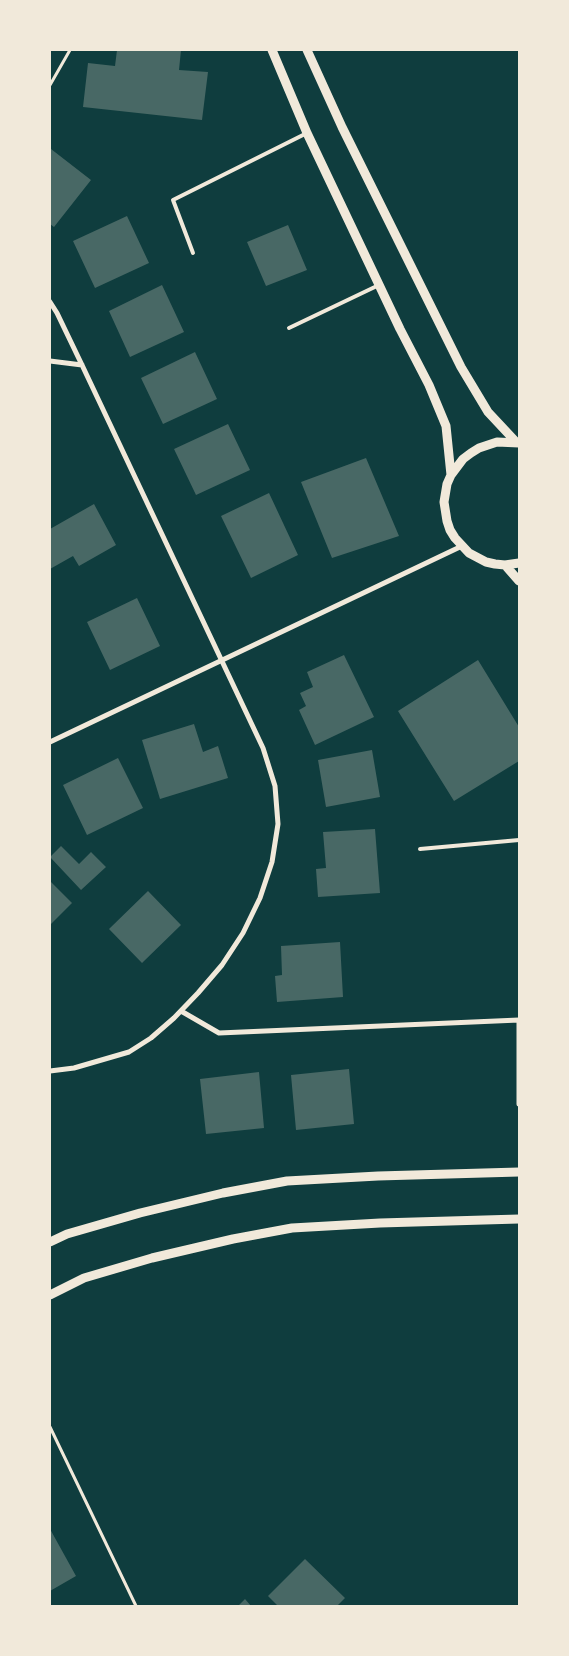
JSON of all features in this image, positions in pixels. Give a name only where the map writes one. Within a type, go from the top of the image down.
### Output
[{"type":"street","points":[[272,50],[308,132],[379,285],[429,386],[446,426],[451,475]]},
{"type":"street","points":[[307,50],[342,127],[461,367],[488,412],[518,443]]},
{"type":"street","points":[[50,302],[82,365],[263,748],[275,786],[278,824],[272,862],[260,898],[243,933],[222,965],[181,1011],[150,1038],[129,1052],[74,1068],[50,1071]]},
{"type":"street","points":[[50,361],[82,365]]},
{"type":"street","points":[[518,443],[498,442],[479,448],[463,459],[451,475],[445,493],[445,512],[450,530],[462,546],[477,558],[486,562],[504,565],[519,563]]},
{"type":"street","points":[[50,742],[462,546]]},
{"type":"street","points":[[504,565],[519,581]]},
{"type":"street","points":[[181,1011],[219,1033],[519,1020],[519,1104]]},
{"type":"street","points":[[50,1242],[67,1234],[140,1213],[223,1193],[287,1182],[378,1176],[519,1172]]},
{"type":"street","points":[[50,1295],[84,1278],[152,1258],[233,1239],[292,1228],[380,1223],[519,1219]]},
{"type":"lane","points":[[193,253],[173,200],[308,132]]},
{"type":"lane","points":[[289,328],[379,285]]},
{"type":"lane","points":[[420,849],[519,840]]},
{"type":"path","points":[[50,85],[70,50]]},
{"type":"path","points":[[50,1427],[136,1606]]},
{"type":"building","points":[[117,50],[181,50],[179,70],[208,72],[202,120],[83,107],[88,63],[115,66]]},
{"type":"building","points":[[51,149],[91,180],[54,227],[50,224]]},
{"type":"building","points":[[127,216],[149,263],[95,288],[73,241]]},
{"type":"building","points":[[288,225],[307,270],[266,286],[247,242]]},
{"type":"building","points":[[162,285],[184,332],[130,357],[109,311]]},
{"type":"building","points":[[195,352],[217,399],[163,424],[141,378]]},
{"type":"building","points":[[228,424],[250,470],[196,495],[174,449]]},
{"type":"building","points":[[366,458],[399,536],[332,558],[301,482]]},
{"type":"building","points":[[269,493],[298,555],[251,578],[221,516]]},
{"type":"building","points":[[94,504],[116,545],[79,566],[73,556],[50,569],[50,529]]},
{"type":"building","points":[[137,598],[160,646],[110,670],[87,622]]},
{"type":"building","points":[[344,655],[374,717],[315,745],[299,710],[306,706],[300,693],[313,687],[307,672]]},
{"type":"building","points":[[478,660],[519,727],[519,761],[454,801],[398,711]]},
{"type":"building","points":[[194,724],[203,752],[218,746],[228,778],[160,799],[142,740]]},
{"type":"building","points":[[372,750],[380,797],[326,807],[318,760]]},
{"type":"building","points":[[118,758],[143,808],[87,835],[63,785]]},
{"type":"building","points":[[375,829],[380,893],[318,897],[316,869],[326,868],[323,832]]},
{"type":"building","points":[[61,846],[79,864],[91,852],[106,867],[81,890],[50,857]]},
{"type":"building","points":[[50,881],[72,903],[51,924],[50,923]]},
{"type":"building","points":[[148,891],[181,925],[142,963],[109,929]]},
{"type":"building","points":[[340,942],[343,997],[277,1002],[275,976],[282,975],[281,946]]},
{"type":"building","points":[[349,1069],[354,1124],[296,1130],[291,1075]]},
{"type":"building","points":[[259,1072],[264,1128],[206,1134],[200,1079]]},
{"type":"building","points":[[50,1529],[76,1576],[50,1591]]},
{"type":"building","points":[[305,1559],[345,1598],[337,1606],[278,1606],[268,1596]]},
{"type":"building","points":[[245,1599],[251,1606],[238,1606]]}]
